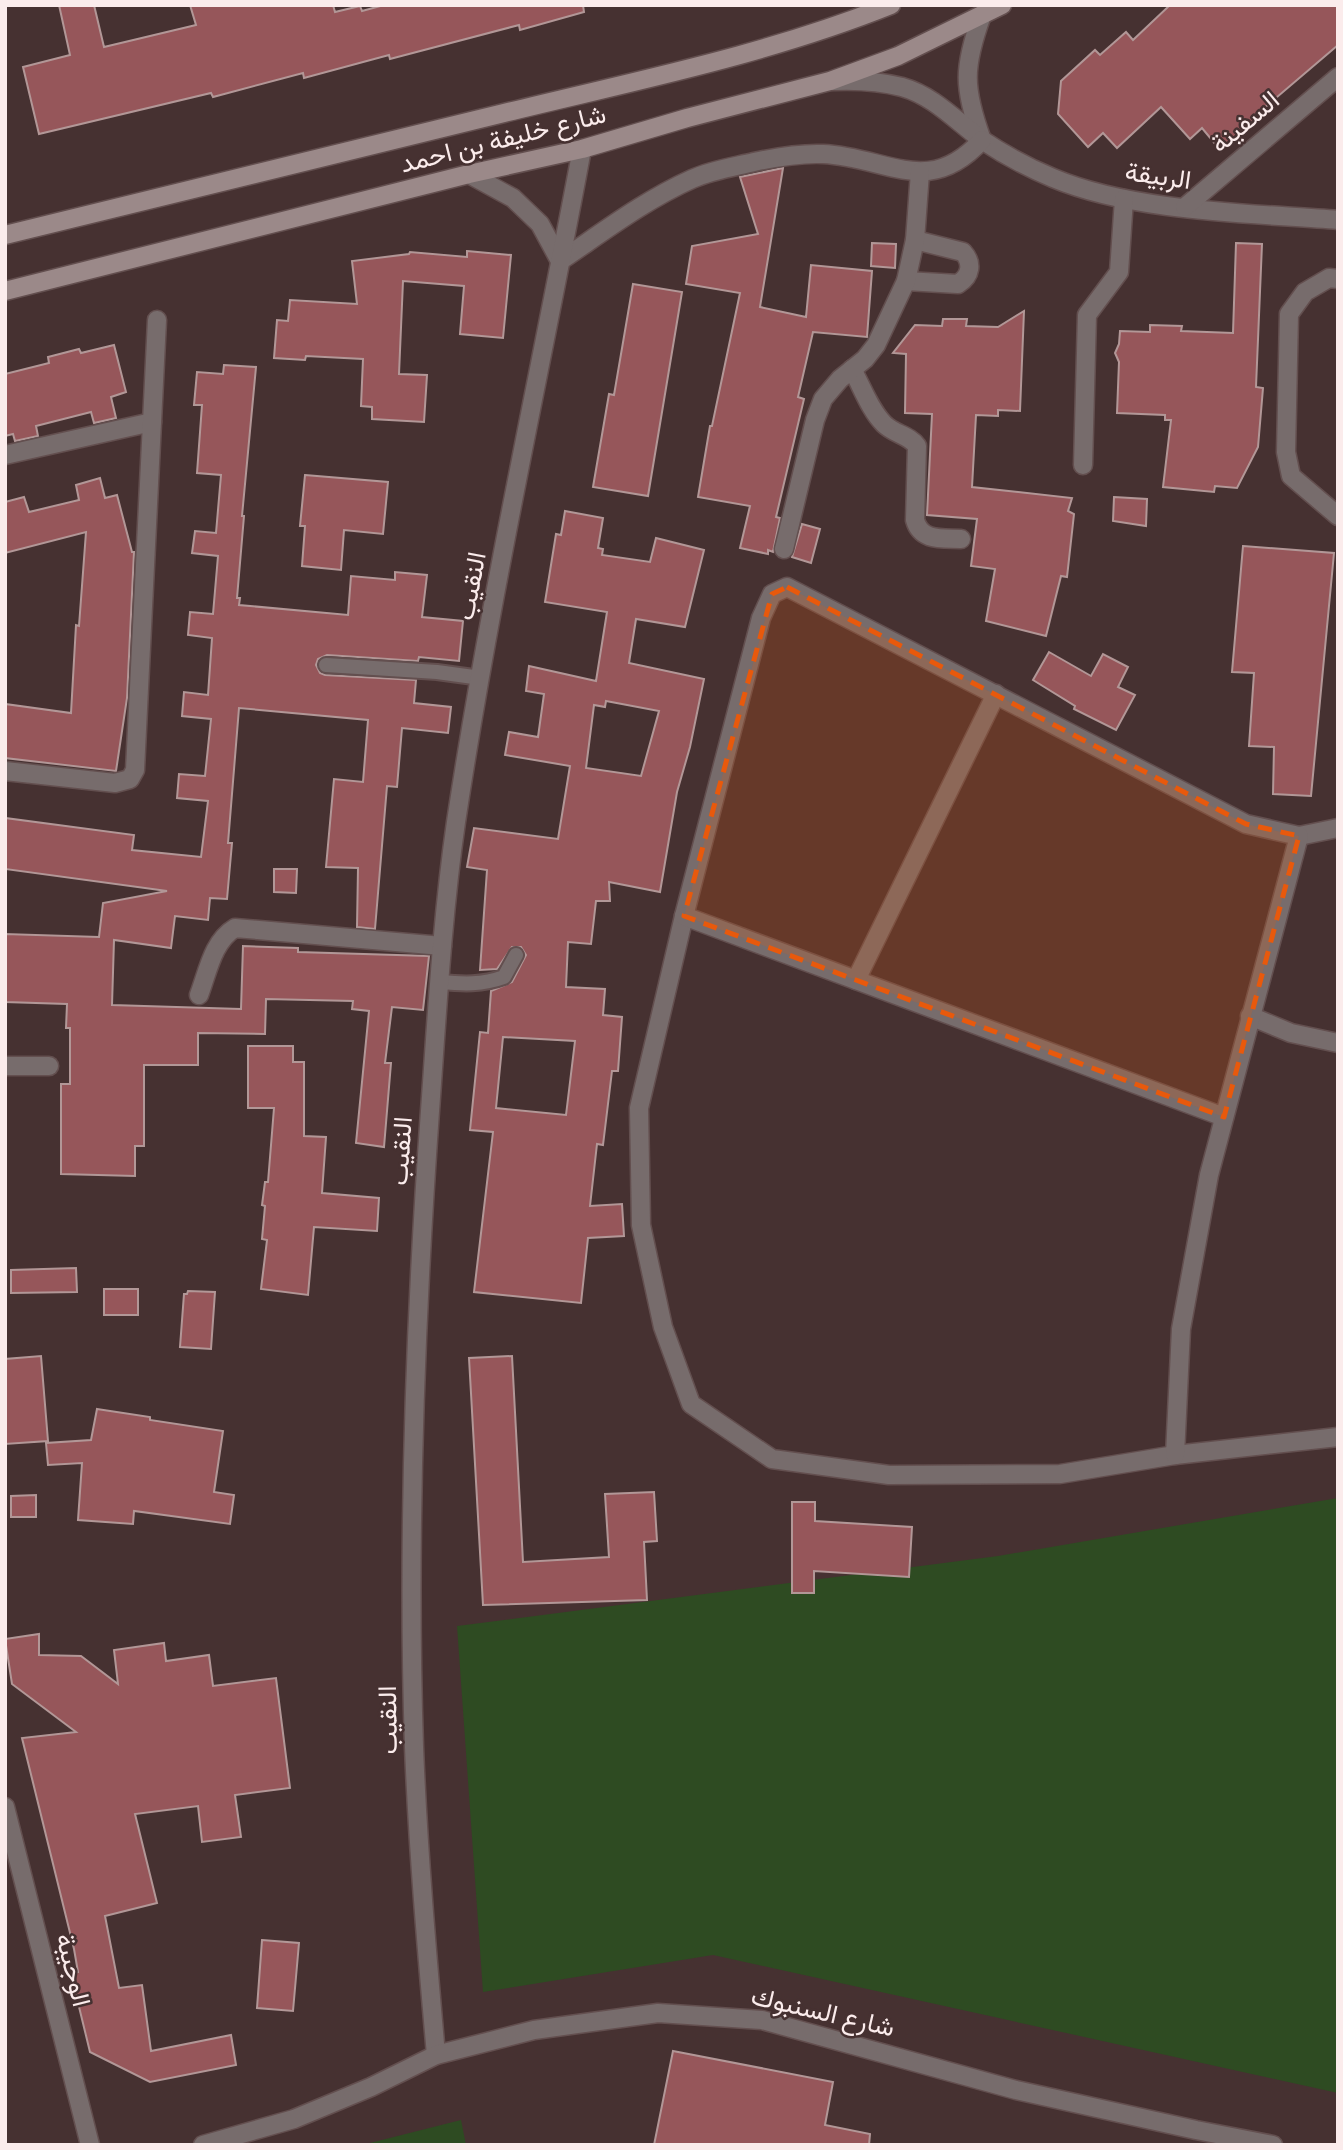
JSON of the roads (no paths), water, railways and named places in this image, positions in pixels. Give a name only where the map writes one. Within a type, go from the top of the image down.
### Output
[{"type":"street","name":"شارع خليفة بن احمد","points":[[5,235],[507,112],[676,74],[849,22],[891,5]]},
{"type":"street","name":"شارع خليفة بن احمد","points":[[5,291],[469,174],[582,149],[687,118],[830,81],[898,55],[1002,5]]},
{"type":"street","points":[[469,174],[513,198],[531,215],[540,224],[560,261],[628,214],[692,179],[717,170],[793,155],[824,154],[850,157],[904,171],[938,170],[970,153],[982,140],[970,107],[967,76],[971,45],[982,15]]},
{"type":"street","name":"السفينة","points":[[1185,207],[1338,77]]},
{"type":"street","name":"الربيقة","points":[[830,81],[868,80],[905,88],[939,104],[982,140],[1053,178],[1124,199],[1338,220]]},
{"type":"street","name":"النقيب","points":[[436,2055],[423,1916],[414,1747],[411,1565],[420,1244],[442,946],[456,820],[582,149]]},
{"type":"street","points":[[784,549],[822,399],[840,379],[865,359],[876,345],[905,281],[915,240],[920,172]]},
{"type":"street","points":[[1083,465],[1087,315],[1119,272],[1124,199]]},
{"type":"street","points":[[905,281],[958,284],[970,269],[970,263],[963,252],[915,240]]},
{"type":"street","points":[[1338,279],[1329,278],[1305,292],[1289,314],[1286,452],[1291,476],[1338,516]]},
{"type":"street","points":[[5,771],[115,783],[130,779],[135,770],[157,320]]},
{"type":"street","points":[[852,369],[880,419],[917,446],[917,526],[930,538],[961,539]]},
{"type":"street","points":[[5,455],[152,422]]},
{"type":"street","points":[[1338,828],[1299,836],[1245,824],[787,587],[772,594],[761,618],[684,916],[639,1108],[641,1225],[663,1327],[691,1404],[772,1459],[889,1475],[1060,1474],[1175,1455],[1338,1437]]},
{"type":"street","points":[[856,980],[996,694]]},
{"type":"street","points":[[1175,1455],[1181,1329],[1209,1175],[1299,836]]},
{"type":"street","points":[[684,916],[1224,1117]]},
{"type":"street","points":[[199,995],[224,934],[236,928],[442,946]]},
{"type":"street","points":[[1250,1016],[1291,1033],[1338,1043]]},
{"type":"street","points":[[5,1066],[49,1066]]},
{"type":"street","name":"الوجيبة","points":[[5,1807],[90,2145]]},
{"type":"street","name":"شارع السنبوك","points":[[203,2145],[294,2119],[371,2087],[436,2055],[534,2030],[657,2013],[762,2020],[1016,2090],[1273,2145]]},
{"type":"lane","points":[[326,665],[436,672],[481,678]]},
{"type":"lane","points":[[440,982],[467,985],[489,983],[504,977],[516,955]]}]
